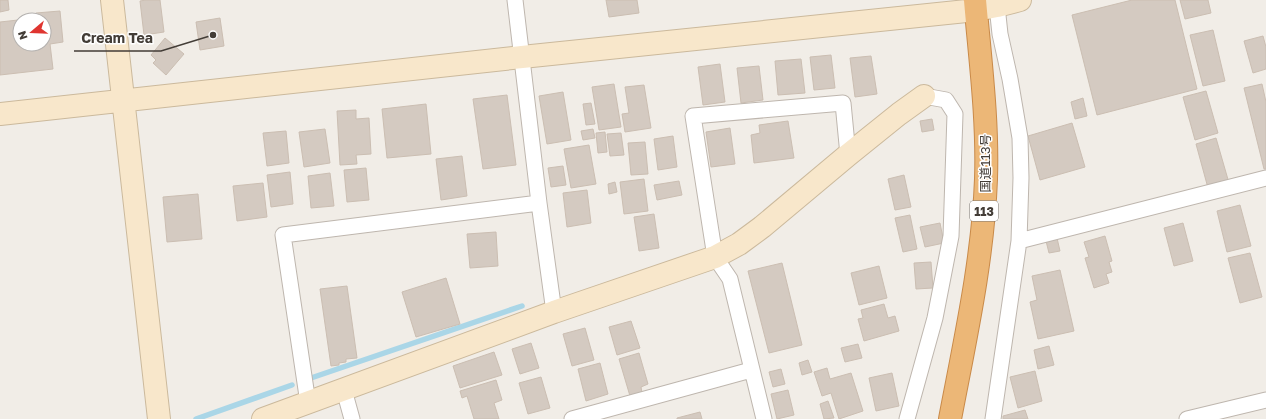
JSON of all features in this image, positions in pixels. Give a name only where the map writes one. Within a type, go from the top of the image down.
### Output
[{"type":"highway","name":"国道113号","points":[[950,419],[978,268],[986,178],[982,76],[975,5]]},
{"type":"street","points":[[112,0],[159,419]]},
{"type":"street","points":[[515,0],[539,203],[554,312]]},
{"type":"street","points":[[0,114],[522,57],[975,5],[997,6],[1020,0]]},
{"type":"street","points":[[992,419],[1020,240],[1021,178],[1020,138],[1010,79],[1000,34],[997,6]]},
{"type":"street","points":[[263,419],[554,312],[716,257],[739,244],[762,227],[848,155],[924,96],[946,100],[955,114],[951,236],[935,318],[907,419]]},
{"type":"street","points":[[764,419],[730,279],[716,257],[693,116],[843,103],[848,155]]},
{"type":"street","points":[[1020,240],[1266,178]]},
{"type":"street","points":[[308,403],[283,235],[539,203]]},
{"type":"street","points":[[572,419],[751,370]]},
{"type":"street","points":[[344,390],[352,419]]},
{"type":"street","points":[[1187,419],[1266,400]]},
{"type":"building","points":[[0,0],[8,0],[9,10],[0,12]]},
{"type":"building","points":[[160,0],[164,32],[144,35],[140,1]]},
{"type":"building","points":[[606,0],[637,0],[639,13],[609,17]]},
{"type":"building","points":[[1132,0],[1175,0],[1197,89],[1097,115],[1072,15]]},
{"type":"building","points":[[1180,0],[1208,0],[1211,13],[1185,19]]},
{"type":"building","points":[[60,11],[63,42],[52,44],[52,12],[48,12]]},
{"type":"building","points":[[220,18],[224,46],[200,50],[196,22]]},
{"type":"building","points":[[12,21],[12,52],[51,52],[53,69],[0,75],[0,22]]},
{"type":"building","points":[[1213,30],[1225,81],[1203,86],[1190,35]]},
{"type":"building","points":[[1263,36],[1266,47],[1266,69],[1253,73],[1244,41]]},
{"type":"building","points":[[165,38],[184,54],[166,75],[153,63],[156,60],[151,55]]},
{"type":"building","points":[[831,55],[835,88],[814,90],[810,57]]},
{"type":"building","points":[[871,56],[877,94],[855,97],[850,58]]},
{"type":"building","points":[[801,59],[805,93],[778,95],[775,61]]},
{"type":"building","points":[[720,64],[725,102],[703,105],[698,67]]},
{"type":"building","points":[[759,66],[763,100],[741,103],[737,68]]},
{"type":"building","points":[[614,84],[621,127],[599,130],[592,87]]},
{"type":"building","points":[[1262,84],[1266,102],[1266,169],[1264,169],[1244,88]]},
{"type":"building","points":[[644,85],[651,128],[625,132],[622,114],[629,113],[625,87]]},
{"type":"building","points":[[1206,91],[1218,133],[1195,140],[1183,97]]},
{"type":"building","points":[[563,92],[571,140],[547,144],[539,96]]},
{"type":"building","points":[[507,95],[516,165],[483,169],[473,99]]},
{"type":"building","points":[[1083,98],[1087,116],[1075,119],[1071,102]]},
{"type":"building","points":[[591,103],[595,124],[586,125],[583,104]]},
{"type":"building","points":[[426,104],[431,154],[387,158],[382,109]]},
{"type":"building","points":[[356,110],[356,119],[369,118],[371,154],[356,155],[357,164],[340,165],[337,111]]},
{"type":"building","points":[[932,119],[934,130],[922,132],[920,121]]},
{"type":"building","points":[[788,121],[794,158],[754,163],[751,135],[760,133],[759,125]]},
{"type":"building","points":[[1072,123],[1085,167],[1040,180],[1028,136]]},
{"type":"building","points":[[730,128],[735,164],[711,167],[706,132]]},
{"type":"building","points":[[325,129],[330,163],[304,167],[299,132]]},
{"type":"building","points":[[593,129],[595,138],[583,140],[581,131]]},
{"type":"building","points":[[286,131],[289,163],[267,166],[263,133]]},
{"type":"building","points":[[605,132],[607,152],[598,153],[596,133]]},
{"type":"building","points":[[621,133],[624,155],[610,156],[607,134]]},
{"type":"building","points":[[673,136],[677,167],[658,170],[654,139]]},
{"type":"building","points":[[1216,138],[1229,183],[1208,188],[1196,144]]},
{"type":"building","points":[[645,142],[648,174],[631,175],[628,143]]},
{"type":"building","points":[[589,145],[596,184],[571,188],[564,149]]},
{"type":"building","points":[[462,156],[467,196],[441,200],[436,159]]},
{"type":"building","points":[[563,166],[566,185],[551,187],[548,168]]},
{"type":"building","points":[[366,168],[369,200],[347,202],[344,170]]},
{"type":"building","points":[[290,172],[293,204],[271,207],[267,175]]},
{"type":"building","points":[[330,173],[334,206],[311,208],[308,176]]},
{"type":"building","points":[[904,175],[911,207],[895,210],[888,179]]},
{"type":"building","points":[[644,179],[648,211],[624,214],[620,182]]},
{"type":"building","points":[[679,181],[682,195],[657,200],[654,185]]},
{"type":"building","points":[[615,182],[617,192],[609,194],[608,184]]},
{"type":"building","points":[[263,183],[267,217],[237,221],[233,186]]},
{"type":"building","points":[[587,190],[591,223],[567,227],[563,193]]},
{"type":"building","points":[[198,194],[202,239],[167,242],[163,197]]},
{"type":"building","points":[[1240,205],[1251,246],[1227,252],[1217,211]]},
{"type":"building","points":[[654,214],[659,248],[639,251],[634,217]]},
{"type":"building","points":[[910,215],[917,249],[903,252],[895,218]]},
{"type":"building","points":[[940,223],[944,243],[925,247],[920,227]]},
{"type":"building","points":[[1183,223],[1193,261],[1174,266],[1164,228]]},
{"type":"building","points":[[496,232],[498,266],[470,268],[467,234]]},
{"type":"building","points":[[1105,236],[1112,261],[1109,262],[1112,272],[1106,274],[1109,283],[1094,288],[1085,258],[1089,257],[1084,242]]},
{"type":"building","points":[[1057,238],[1060,251],[1049,253],[1046,241]]},
{"type":"building","points":[[1250,253],[1262,297],[1240,303],[1228,258]]},
{"type":"building","points":[[931,262],[933,288],[916,289],[914,263]]},
{"type":"building","points":[[782,263],[802,345],[769,353],[748,271]]},
{"type":"building","points":[[879,266],[887,298],[859,305],[851,273]]},
{"type":"building","points":[[1060,270],[1074,331],[1038,339],[1030,302],[1037,300],[1032,276]]},
{"type":"building","points":[[446,278],[460,324],[416,337],[402,292]]},
{"type":"building","points":[[347,286],[357,358],[346,359],[346,362],[331,366],[320,289]]},
{"type":"building","points":[[884,304],[888,318],[895,316],[899,331],[864,341],[858,319],[863,318],[861,310]]},
{"type":"building","points":[[631,321],[640,348],[617,355],[609,327]]},
{"type":"building","points":[[585,328],[594,360],[572,366],[563,334]]},
{"type":"building","points":[[531,343],[539,368],[520,374],[512,349]]},
{"type":"building","points":[[858,344],[862,358],[845,362],[841,348]]},
{"type":"building","points":[[1049,346],[1054,365],[1038,369],[1034,350]]},
{"type":"building","points":[[494,352],[502,375],[460,388],[453,366]]},
{"type":"building","points":[[639,353],[648,384],[641,387],[642,393],[630,396],[619,359]]},
{"type":"building","points":[[808,360],[812,372],[802,375],[799,363]]},
{"type":"building","points":[[600,363],[608,394],[586,401],[578,369]]},
{"type":"building","points":[[827,368],[830,379],[851,373],[863,411],[839,419],[831,393],[822,396],[814,372]]},
{"type":"building","points":[[781,369],[785,384],[773,387],[769,372]]},
{"type":"building","points":[[1035,371],[1042,401],[1018,408],[1010,377]]},
{"type":"building","points":[[892,373],[899,406],[876,411],[869,378]]},
{"type":"building","points":[[541,377],[550,408],[528,414],[519,383]]},
{"type":"building","points":[[496,380],[502,400],[494,403],[499,419],[474,419],[467,396],[462,398],[460,391]]},
{"type":"building","points":[[788,390],[794,415],[777,419],[771,394]]},
{"type":"building","points":[[828,401],[834,418],[824,419],[820,404]]},
{"type":"building","points":[[1025,410],[1028,419],[1003,419],[1003,416]]},
{"type":"building","points":[[700,412],[702,419],[677,419],[677,418]]},
{"type":"waterway","points":[[311,378],[522,306]]},
{"type":"waterway","points":[[196,419],[292,385]]},
{"type":"place","name":"Cream Tea","points":[[213,35]]}]
